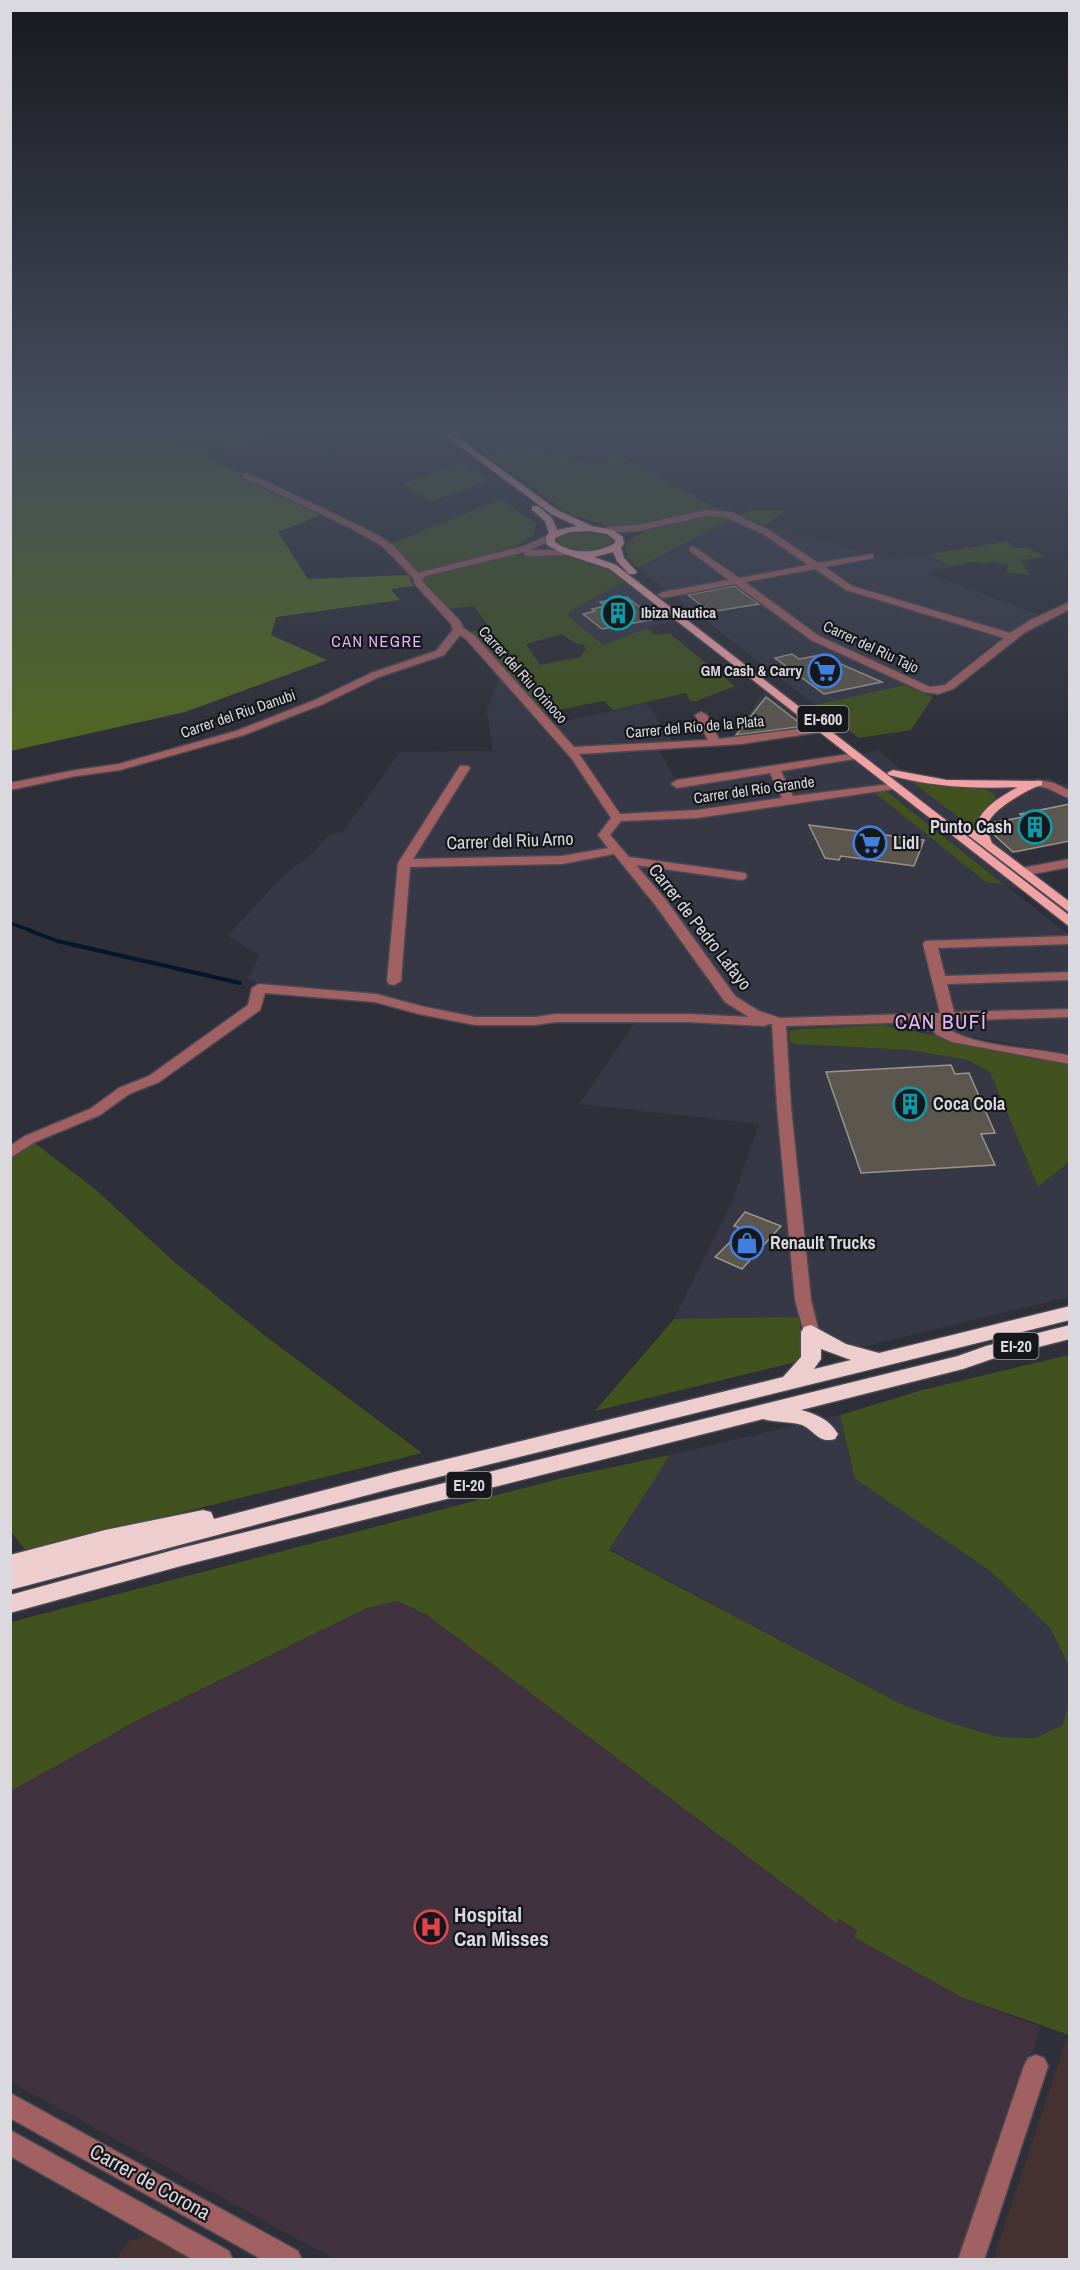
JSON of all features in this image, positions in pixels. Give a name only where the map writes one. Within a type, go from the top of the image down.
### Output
[{"type":"highway","name":"EI-20","points":[[10,1581],[329,1497],[881,1358],[1070,1313]]},
{"type":"highway","points":[[811,1332],[820,1340],[845,1352],[881,1358]]},
{"type":"highway","points":[[791,1381],[811,1359],[811,1332]]},
{"type":"highway","name":"EI-20","points":[[10,1604],[158,1563],[963,1362],[986,1353],[1070,1332]]},
{"type":"highway","points":[[963,1362],[991,1360],[1070,1344]]},
{"type":"highway","points":[[758,1413],[805,1418],[817,1423],[827,1434],[824,1417],[826,1407],[839,1392]]},
{"type":"highway","points":[[10,1564],[180,1522],[329,1497]]},
{"type":"main road","name":"EI-600","points":[[616,535],[620,559],[625,566],[1020,878],[1070,922]]},
{"type":"main road","name":"EI-600","points":[[552,536],[550,543],[554,548],[613,567],[856,756],[987,845],[1020,878],[1041,887],[1070,909]]},
{"type":"main road","points":[[573,553],[601,553],[618,544]]},
{"type":"main road","points":[[893,779],[985,786],[1038,783]]},
{"type":"main road","points":[[987,845],[982,829],[983,822],[1009,797],[1038,783]]},
{"type":"main road","points":[[985,786],[1000,795],[1002,804]]},
{"type":"street","name":"Carrer del Riu Orinoco","points":[[369,535],[387,545],[417,577],[417,581],[456,623],[458,630],[470,637],[571,751],[617,818]]},
{"type":"street","points":[[618,544],[636,535]]},
{"type":"street","points":[[770,535],[849,588],[1009,636],[1041,616],[1070,605]]},
{"type":"street","points":[[417,577],[527,548],[552,536]]},
{"type":"street","name":"Carrer del Riu Tajo","points":[[693,549],[815,638],[928,690],[938,691],[949,687],[1009,636]]},
{"type":"street","points":[[495,556],[573,553]]},
{"type":"street","points":[[663,595],[870,556]]},
{"type":"street","name":"Carrer del Riu Danubi","points":[[10,787],[76,773],[120,767],[240,732],[319,702],[375,675],[440,653],[452,642],[458,630]]},
{"type":"street","points":[[700,715],[715,743]]},
{"type":"street","name":"Carrer del Río de la Plata","points":[[571,751],[715,743],[821,729]]},
{"type":"street","points":[[677,784],[856,756]]},
{"type":"street","name":"Carrer del Riu Arno","points":[[393,981],[404,863],[464,768]]},
{"type":"street","points":[[774,769],[789,801]]},
{"type":"street","name":"Carrer del Río Grande","points":[[617,818],[697,814],[789,801],[893,779]]},
{"type":"street","points":[[1038,783],[1050,785],[1070,796]]},
{"type":"street","name":"Carrer de Pedro Lafayo","points":[[617,818],[604,835],[661,903],[730,999],[754,1014],[779,1022],[1070,1013]]},
{"type":"street","name":"Carrer del Riu Arno","points":[[404,863],[562,860],[620,855],[741,876]]},
{"type":"street","points":[[1020,878],[1070,863]]},
{"type":"street","points":[[948,1016],[930,944],[1070,940]]},
{"type":"street","points":[[940,980],[1070,976]]},
{"type":"street","points":[[10,1154],[30,1139],[95,1112],[124,1091],[154,1079],[255,1007],[259,988],[376,998],[418,1010],[475,1021],[535,1021],[556,1018],[688,1018],[779,1022],[784,1107],[802,1300],[811,1332]]},
{"type":"street","points":[[927,1017],[943,1033],[969,1041],[1052,1054],[1070,1060]]},
{"type":"street","points":[[971,2259],[1036,2066]]},
{"type":"street","name":"Carrer de Corona","points":[[10,2105],[289,2259]]},
{"type":"street","name":"Carrer de Corona","points":[[10,2142],[220,2259]]},
{"type":"shaded area","points":[[700,535],[800,535],[889,559],[930,554],[950,567],[927,573],[1039,615],[987,648],[939,688],[933,697],[904,685],[815,705],[638,568]]},
{"type":"shaded area","points":[[626,581],[676,621],[647,628],[604,645],[569,616],[569,612]]},
{"type":"shaded area","points":[[513,678],[553,724],[646,703],[675,744],[659,750],[676,781],[842,758],[879,750],[902,770],[924,779],[989,783],[1049,778],[1059,785],[1069,782],[1069,842],[1011,855],[1048,887],[1030,892],[1005,885],[1069,935],[1069,1054],[960,1035],[961,1043],[795,1044],[909,1050],[967,1060],[990,1072],[1038,1187],[1069,1162],[1069,1297],[861,1347],[834,1343],[799,1317],[674,1319],[733,1200],[759,1124],[579,1104],[638,1018],[638,1013],[488,1019],[386,996],[260,984],[247,979],[260,956],[228,936],[283,875],[308,857],[331,833],[342,833],[400,752],[493,751],[487,711],[498,680]]},
{"type":"shaded area","points":[[764,692],[811,729],[730,740]]},
{"type":"shaded area","points":[[840,1415],[855,1479],[988,1569],[1050,1628],[1069,1666],[1069,1700],[1063,1725],[1035,1738],[998,1737],[951,1723],[901,1704],[609,1549],[670,1455]]},
{"type":"shaded area","name":"Hospital Can Misses","points":[[398,1601],[427,1615],[835,1922],[839,1919],[858,1930],[854,1936],[961,1997],[1041,2027],[957,2259],[334,2259],[11,2082],[10,1791],[136,1721],[367,1608]]},
{"type":"shaded area","points":[[1066,2040],[1070,2041],[1069,2259],[993,2259]]},
{"type":"shaded area","points":[[151,2234],[195,2260],[115,2260],[129,2241]]},
{"type":"green space","points":[[10,535],[280,535],[308,579],[409,575],[413,586],[391,589],[400,600],[276,617],[271,635],[327,660],[185,712],[11,751]]},
{"type":"green space","points":[[412,535],[534,535],[522,543],[498,552],[416,573],[390,544]]},
{"type":"green space","points":[[605,535],[611,537],[613,544],[600,551],[577,551],[556,543],[558,536]]},
{"type":"green space","points":[[638,535],[700,535],[638,568],[628,558],[625,547]]},
{"type":"green space","points":[[1008,541],[1013,548],[1029,548],[1045,557],[1021,560],[1030,575],[1006,572],[1008,564],[990,561],[987,564],[971,562],[950,567],[930,554]]},
{"type":"green space","points":[[534,554],[571,556],[593,562],[626,581],[569,612],[569,616],[603,645],[647,628],[655,635],[669,633],[735,686],[696,701],[690,701],[686,693],[613,710],[604,701],[543,713],[507,670],[469,632],[490,629],[474,606],[447,609],[419,580],[458,565]],"holes":[[[562,634],[575,643],[586,645],[580,657],[540,665],[526,644]]]},
{"type":"green space","points":[[904,685],[933,697],[911,730],[859,738],[815,705]]},
{"type":"green space","points":[[911,781],[987,790],[995,795],[997,800],[978,832]]},
{"type":"green space","points":[[886,791],[1003,884],[986,882],[874,792]]},
{"type":"green space","points":[[883,1025],[1069,1064],[1069,1162],[1038,1187],[990,1072],[967,1060],[909,1050],[795,1044],[790,1041],[789,1032],[801,1029]]},
{"type":"green space","points":[[32,1141],[95,1189],[172,1260],[264,1335],[422,1453],[26,1551],[11,1532],[11,1160]]},
{"type":"green space","points":[[799,1317],[804,1355],[796,1362],[595,1411],[674,1319]]},
{"type":"green space","points":[[1070,1355],[1069,1666],[1050,1628],[988,1569],[855,1479],[840,1415],[922,1390]]},
{"type":"green space","points":[[670,1455],[609,1550],[901,1704],[951,1723],[998,1737],[1035,1738],[1063,1725],[1069,1700],[1069,2035],[961,1997],[854,1937],[857,1930],[839,1919],[836,1923],[427,1615],[398,1601],[367,1608],[136,1721],[11,1791],[11,1622],[566,1477]]},
{"type":"building","points":[[734,586],[759,604],[710,612],[688,595]]},
{"type":"building","name":"Ibiza Nautica","points":[[627,597],[655,619],[602,629],[583,614],[605,606],[600,602]]},
{"type":"building","name":"GM Cash & Carry","points":[[792,654],[799,659],[820,655],[882,682],[824,694],[775,658]]},
{"type":"building","points":[[766,697],[801,724],[798,727],[736,735]]},
{"type":"building","name":"Punto Cash","points":[[1070,804],[1070,841],[1013,852],[993,834],[1006,832],[995,822],[1023,817],[1020,814]]},
{"type":"building","name":"Lidl","points":[[809,825],[924,840],[914,866],[841,856],[839,860],[825,858]]},
{"type":"building","name":"Coca Cola","points":[[951,1065],[955,1074],[969,1073],[995,1133],[981,1134],[995,1165],[861,1173],[826,1072]]},
{"type":"building","name":"Renault Trucks","points":[[745,1212],[781,1226],[742,1269],[715,1257],[743,1229],[734,1226]]},
{"type":"waterway","points":[[10,923],[32,931]]},
{"type":"waterway","points":[[28,930],[57,941],[240,983]]},
{"type":"place","name":"Ibiza Nautica","points":[[618,613]]},
{"type":"place","name":"GM Cash & Carry","points":[[825,671]]},
{"type":"place","name":"Punto Cash","points":[[1035,827]]},
{"type":"place","name":"Lidl","points":[[870,843]]},
{"type":"place","name":"Coca Cola","points":[[910,1104]]},
{"type":"place","name":"Renault Trucks","points":[[747,1243]]},
{"type":"place","name":"Hospital Can Misses","points":[[431,1927]]},
{"type":"district","name":"CAN NEGRE","points":[[377,641]]},
{"type":"district","name":"CAN BUFÍ","points":[[941,1022]]}]
